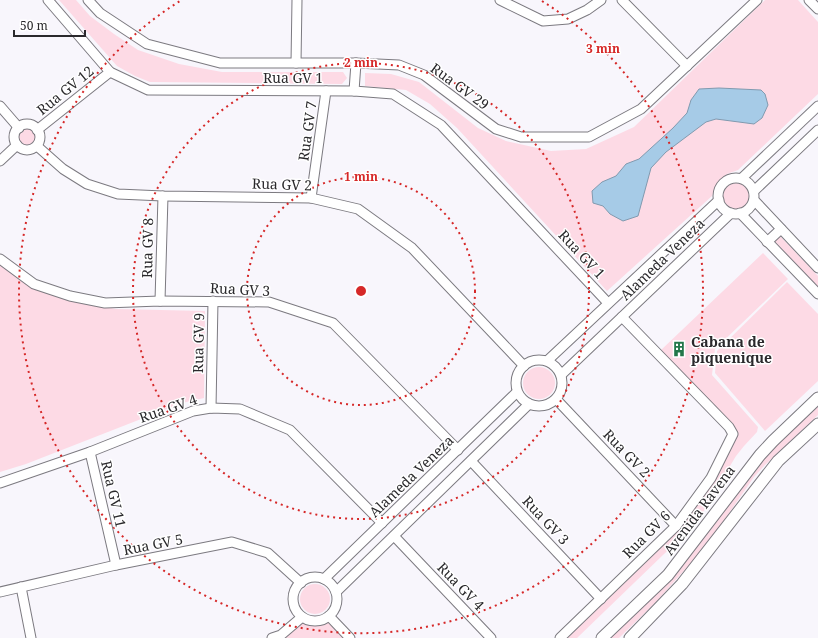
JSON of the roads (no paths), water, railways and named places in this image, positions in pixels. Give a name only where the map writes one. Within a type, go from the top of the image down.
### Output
[{"type":"street","name":"Rua GV 1","points":[[48,0],[110,72],[148,90],[354,91],[393,94],[441,125],[608,303]]},
{"type":"street","name":"Rua GV 29","points":[[88,0],[100,14],[147,44],[220,62],[296,64],[356,63],[399,65],[424,75],[496,129],[521,137],[589,137],[641,109],[757,0]]},
{"type":"street","points":[[296,64],[297,0]]},
{"type":"street","points":[[500,0],[542,21],[568,19],[587,10],[601,0]]},
{"type":"street","points":[[622,0],[687,66]]},
{"type":"street","points":[[809,0],[818,9]]},
{"type":"street","points":[[354,91],[356,63]]},
{"type":"street","name":"Rua GV 12","points":[[38,130],[110,72]]},
{"type":"street","name":"Rua GV 7","points":[[311,198],[326,91]]},
{"type":"street","points":[[0,106],[19,128]]},
{"type":"street","points":[[742,178],[818,106]]},
{"type":"street","points":[[28,125],[35,127],[38,130],[40,140],[37,146],[33,149],[22,149],[17,145],[15,134],[19,128],[28,125]]},
{"type":"street","points":[[754,191],[818,130]]},
{"type":"street","points":[[0,161],[17,145]]},
{"type":"street","name":"Rua GV 2","points":[[37,146],[63,169],[87,184],[118,194],[311,198],[358,209],[412,248],[524,366]]},
{"type":"street","points":[[732,178],[742,178],[751,185],[754,191],[754,200],[749,208],[740,213],[731,213],[725,210],[719,200],[722,184],[732,178]]},
{"type":"street","name":"Rua GV 8","points":[[160,301],[163,196]]},
{"type":"street","name":"Alameda Veneza","points":[[547,361],[719,200]]},
{"type":"street","points":[[754,200],[818,268]]},
{"type":"street","name":"Alameda Veneza","points":[[561,375],[731,213]]},
{"type":"street","points":[[740,213],[818,294]]},
{"type":"street","points":[[767,242],[781,229]]},
{"type":"street","name":"Rua GV 3","points":[[0,259],[34,284],[70,296],[105,302],[269,302],[333,323],[458,450]]},
{"type":"street","name":"Rua GV 9","points":[[211,408],[213,301]]},
{"type":"street","name":"Rua GV 6","points":[[560,638],[676,526],[711,478],[733,434],[729,427],[622,317]]},
{"type":"street","points":[[535,360],[547,361],[558,369],[561,375],[562,388],[560,394],[550,404],[536,407],[520,397],[517,392],[517,378],[524,366],[535,360]]},
{"type":"street","name":"Alameda Veneza","points":[[324,580],[517,392]]},
{"type":"street","name":"Avenida Ravena","points":[[602,638],[668,575],[760,455],[818,398]]},
{"type":"street","name":"Rua GV 2","points":[[556,399],[676,526]]},
{"type":"street","points":[[336,592],[529,404]]},
{"type":"street","name":"Rua GV 4","points":[[0,483],[90,452],[193,411],[211,408],[240,409],[290,430],[382,523]]},
{"type":"street","points":[[630,638],[682,584],[778,461],[818,424]]},
{"type":"street","name":"Rua GV 11","points":[[90,452],[116,565]]},
{"type":"street","name":"Rua GV 3","points":[[471,461],[601,599]]},
{"type":"street","points":[[421,486],[432,498]]},
{"type":"street","name":"Rua GV 4","points":[[394,536],[491,638]]},
{"type":"street","name":"Rua GV 5","points":[[0,592],[116,565],[232,542],[268,553],[301,583]]},
{"type":"street","points":[[318,578],[324,580],[329,582],[336,592],[337,598],[334,611],[323,620],[308,620],[297,612],[293,600],[294,594],[301,583],[306,580],[318,578]]},
{"type":"street","points":[[21,587],[31,638]]},
{"type":"street","points":[[272,638],[281,635],[302,616]]},
{"type":"street","points":[[329,616],[350,638]]},
{"type":"water","points":[[719,88],[761,90],[765,94],[768,105],[762,118],[754,124],[716,119],[706,122],[666,152],[651,168],[638,216],[623,221],[610,214],[603,206],[593,203],[592,191],[602,182],[616,176],[626,164],[639,159],[673,128],[687,113],[691,100],[699,89]]},
{"type":"place","name":"Cabana de piquenique","points":[[679,349]]}]
